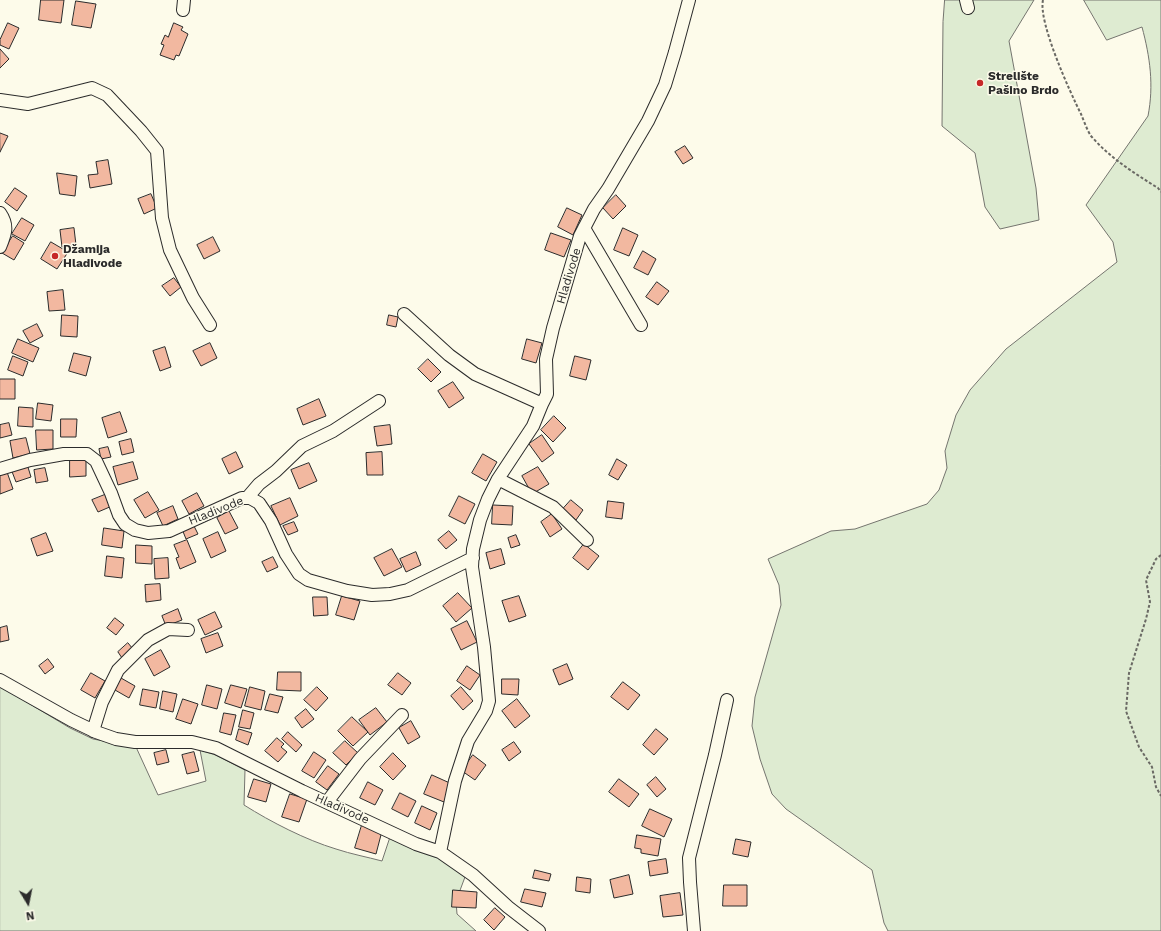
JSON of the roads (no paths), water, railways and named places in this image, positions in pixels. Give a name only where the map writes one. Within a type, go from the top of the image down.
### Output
[{"type":"street","name":"Hladivode","points":[[440,852],[459,768],[468,741],[486,711],[489,701],[484,647],[472,567],[480,520],[498,479],[533,426],[547,394],[546,359],[553,328],[580,236],[594,209],[608,189],[648,121],[665,85],[689,0]]},
{"type":"street","points":[[0,100],[28,104],[92,88],[107,95],[141,131],[157,151],[162,218],[170,250],[193,298],[210,325]]},
{"type":"street","points":[[0,214],[4,219],[6,233],[0,247]]},
{"type":"street","points":[[584,228],[641,325]]},
{"type":"street","points":[[404,314],[449,355],[474,374],[542,404]]},
{"type":"street","points":[[247,498],[259,484],[276,471],[302,446],[333,431],[380,402]]},
{"type":"street","name":"Hladivode","points":[[0,469],[30,460],[64,454],[87,454],[96,461],[119,515],[125,524],[135,530],[148,533],[169,531],[242,498],[250,498],[259,503],[271,521],[286,554],[299,574],[308,580],[347,592],[372,595],[390,594],[408,590],[473,558]]},
{"type":"street","points":[[498,479],[553,507],[587,540]]},
{"type":"street","points":[[93,731],[102,702],[118,670],[148,640],[168,629],[188,630]]},
{"type":"street","name":"Hladivode","points":[[0,680],[93,731],[116,739],[135,742],[192,742],[216,748],[302,791],[416,844],[440,852],[473,875],[508,907],[539,931]]},
{"type":"street","points":[[694,931],[689,858],[727,700]]},
{"type":"street","points":[[327,802],[360,759],[402,715]]},
{"type":"place","name":"Strelište Pašino Brdo","points":[[980,83]]},
{"type":"place","name":"Džamija Hladivode","points":[[55,256]]}]
